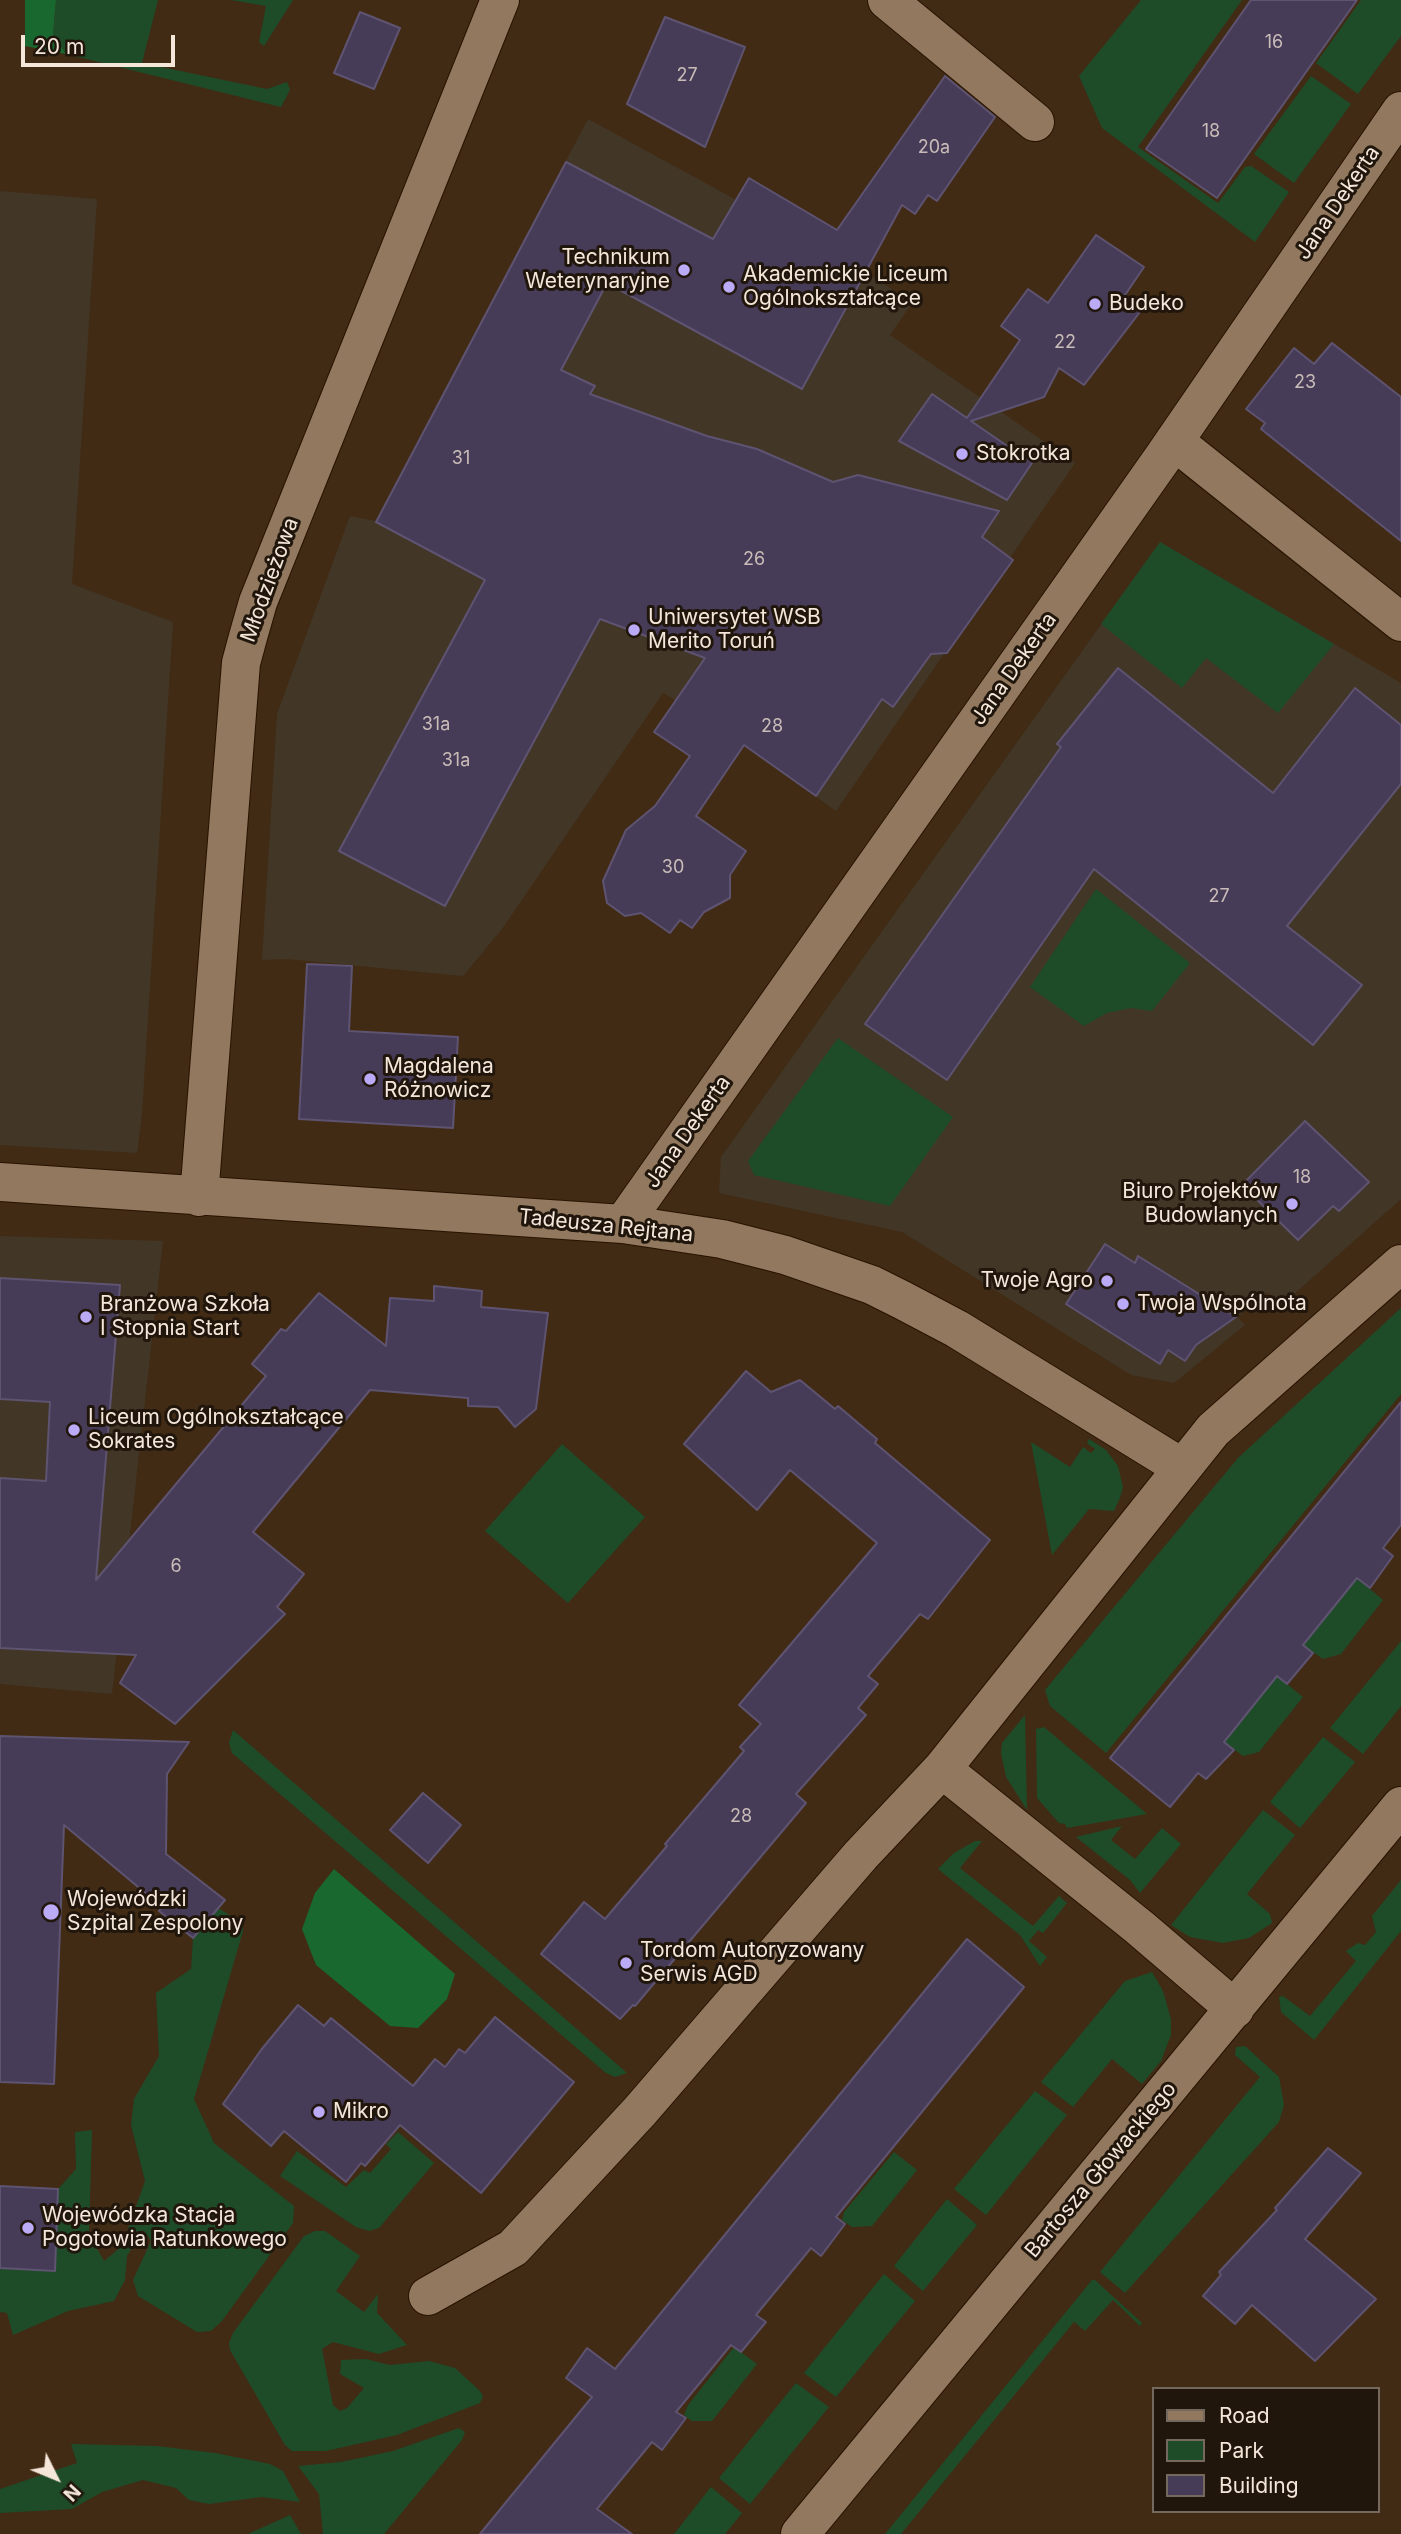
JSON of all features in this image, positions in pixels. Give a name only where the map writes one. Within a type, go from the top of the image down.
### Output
[{"type":"street","name":"Młodzieżowa","points":[[199,1197],[242,663],[248,637],[263,590],[500,0]]},
{"type":"street","points":[[887,0],[1035,122]]},
{"type":"street","name":"Jana Dekerta","points":[[623,1224],[1174,441],[1401,111]]},
{"type":"street","points":[[1174,441],[1401,622]]},
{"type":"street","name":"Tadeusza Rejtana","points":[[0,1182],[623,1224],[722,1239],[785,1255],[872,1285],[957,1329],[1171,1460]]},
{"type":"street","points":[[428,2296],[513,2248],[640,2111],[861,1854],[942,1769],[1008,1689],[1171,1460],[1240,1404],[1401,1264]]},
{"type":"street","points":[[942,1769],[1139,1927],[1235,2009]]},
{"type":"street","name":"Bartosza Głowackiego","points":[[800,2534],[1401,1806]]},
{"type":"shaded area","name":"Uniwersytet WSB Merito Toruń","points":[[588,119],[828,250],[913,302],[890,335],[1075,463],[836,811],[704,717],[663,693],[502,929],[463,976],[287,959],[262,960],[277,714],[350,516],[376,521]]},
{"type":"shaded area","points":[[0,191],[97,199],[72,584],[173,622],[142,1113],[137,1153],[0,1145]]},
{"type":"shaded area","points":[[1160,542],[1401,683],[1401,1199],[1282,1305],[1267,1292],[1237,1317],[1245,1325],[1174,1383],[1131,1375],[902,1232],[719,1193],[721,1157]]},
{"type":"shaded area","points":[[0,1236],[163,1241],[112,1694],[0,1684]]},
{"type":"green space","points":[[25,0],[56,0],[53,34],[66,54],[25,46]]},
{"type":"green space","points":[[56,0],[158,0],[142,63],[267,89],[287,82],[290,90],[281,107],[66,54],[53,34]]},
{"type":"green space","points":[[231,0],[293,0],[264,46],[259,42],[266,6]]},
{"type":"green space","points":[[1141,0],[1242,0],[1138,147],[1218,203],[1245,167],[1251,166],[1289,192],[1255,242],[1102,128],[1079,76]]},
{"type":"green space","points":[[1361,0],[1401,0],[1401,36],[1358,94],[1316,63]]},
{"type":"green space","points":[[1311,76],[1351,104],[1294,183],[1254,154]]},
{"type":"green space","points":[[1160,542],[1334,644],[1278,713],[1206,658],[1182,688],[1101,624]]},
{"type":"green space","points":[[1096,889],[1190,963],[1152,1011],[1131,1008],[1107,1013],[1084,1026],[1030,987]]},
{"type":"green space","points":[[838,1038],[953,1117],[890,1206],[754,1175],[748,1161]]},
{"type":"green space","points":[[1401,1308],[1401,1394],[1106,1753],[1050,1706],[1045,1690],[1238,1458]]},
{"type":"green space","points":[[1089,1439],[1106,1450],[1118,1466],[1123,1487],[1120,1498],[1114,1511],[1089,1509],[1052,1555],[1031,1442],[1070,1467],[1083,1447],[1091,1453],[1095,1449],[1087,1443]]},
{"type":"green space","points":[[562,1444],[645,1517],[568,1603],[485,1531]]},
{"type":"green space","points":[[1357,1578],[1383,1600],[1341,1654],[1323,1659],[1303,1645]]},
{"type":"green space","points":[[1401,1641],[1401,1706],[1363,1754],[1330,1728]]},
{"type":"green space","points":[[1277,1676],[1303,1697],[1259,1752],[1243,1756],[1224,1742]]},
{"type":"green space","points":[[1025,1715],[1027,1810],[1006,1777],[1001,1753],[1002,1743]]},
{"type":"green space","points":[[1044,1727],[1147,1814],[1067,1828],[1065,1824],[1059,1823],[1037,1798],[1036,1729]]},
{"type":"green space","points":[[233,1730],[627,2073],[615,2077],[606,2073],[232,1753],[229,1743]]},
{"type":"green space","points":[[1323,1737],[1355,1762],[1300,1828],[1270,1802]]},
{"type":"green space","points":[[1263,1810],[1295,1835],[1247,1894],[1270,1914],[1272,1923],[1249,1938],[1223,1943],[1190,1937],[1171,1925]]},
{"type":"green space","points":[[1122,1826],[1111,1840],[1135,1859],[1162,1828],[1181,1844],[1140,1893],[1130,1880],[1076,1837]]},
{"type":"green space","points":[[975,1841],[982,1841],[960,1868],[1033,1926],[1059,1896],[1067,1903],[1043,1933],[1038,1930],[1029,1941],[1047,1957],[1040,1966],[1020,1935],[938,1869],[954,1853]]},
{"type":"green space","points":[[334,1869],[455,1974],[447,1999],[418,2028],[390,2026],[316,1965],[302,1929],[315,1893]]},
{"type":"green space","points":[[1401,1880],[1401,1931],[1314,2040],[1281,2012],[1279,1997],[1283,1996],[1310,2016],[1356,1961],[1346,1951],[1358,1943],[1365,1945],[1376,1932],[1372,1916]]},
{"type":"green space","points":[[218,1908],[243,1923],[243,1931],[194,2099],[214,2143],[294,2206],[293,2223],[222,2321],[211,2331],[197,2332],[138,2296],[133,2280],[151,2241],[143,2230],[127,2256],[125,2280],[114,2301],[68,2311],[13,2335],[7,2313],[0,2312],[0,2268],[55,2271],[58,2189],[76,2169],[75,2132],[92,2130],[89,2234],[104,2261],[122,2246],[145,2181],[131,2125],[134,2099],[159,2056],[156,1993],[191,1969],[193,1938]]},
{"type":"green space","points":[[1152,1972],[1163,1991],[1171,2019],[1171,2035],[1161,2061],[1142,2084],[1112,2059],[1073,2107],[1041,2082],[1125,1981]]},
{"type":"green space","points":[[1245,2046],[1279,2077],[1284,2105],[1279,2122],[1125,2293],[1100,2272],[1260,2077],[1235,2055],[1236,2047]]},
{"type":"green space","points":[[1035,2091],[1067,2115],[986,2215],[954,2189]]},
{"type":"green space","points":[[398,2132],[434,2163],[379,2228],[369,2231],[356,2227],[280,2176],[297,2151],[346,2187],[364,2170],[370,2173],[391,2149],[386,2144]]},
{"type":"green space","points":[[894,2152],[917,2170],[872,2226],[852,2227],[842,2220],[844,2212]]},
{"type":"green space","points":[[947,2199],[977,2225],[923,2291],[894,2266]]},
{"type":"green space","points":[[315,2231],[325,2231],[360,2256],[336,2291],[364,2312],[378,2294],[377,2313],[407,2345],[379,2354],[333,2342],[322,2349],[333,2405],[340,2411],[347,2408],[364,2388],[340,2374],[341,2360],[366,2359],[390,2365],[429,2361],[455,2368],[480,2391],[483,2396],[480,2403],[397,2435],[326,2451],[292,2451],[285,2445],[230,2350],[229,2343],[233,2333],[304,2236]]},
{"type":"green space","points":[[884,2274],[915,2301],[836,2397],[804,2373]]},
{"type":"green space","points":[[1092,2280],[1142,2323],[1140,2326],[1113,2300],[1085,2331],[1074,2322],[901,2534],[885,2534]]},
{"type":"green space","points":[[734,2347],[757,2364],[712,2421],[692,2421],[684,2415],[688,2405]]},
{"type":"green space","points":[[796,2383],[829,2407],[750,2504],[719,2478]]},
{"type":"green space","points":[[459,2428],[465,2432],[462,2440],[384,2534],[323,2534],[319,2494],[298,2466],[341,2462],[393,2451]]},
{"type":"green space","points":[[71,2444],[157,2446],[215,2453],[270,2464],[283,2471],[300,2502],[262,2497],[209,2504],[189,2500],[176,2488],[143,2480],[102,2492],[72,2509],[0,2513],[0,2489],[77,2463]]},
{"type":"green space","points":[[711,2487],[742,2513],[725,2534],[674,2534]]},
{"type":"green space","points":[[290,2515],[301,2534],[248,2534]]},
{"type":"building","points":[[1251,0],[1357,0],[1217,198],[1146,149]]},
{"type":"building","points":[[360,12],[400,28],[374,89],[334,73]]},
{"type":"building","points":[[665,17],[745,47],[705,147],[627,104]]},
{"type":"building","points":[[945,76],[995,117],[937,201],[928,195],[915,214],[902,205],[802,389],[607,283],[561,370],[595,386],[590,394],[707,436],[757,449],[833,482],[858,475],[999,511],[982,537],[1013,560],[947,653],[931,654],[893,707],[882,699],[816,796],[744,745],[696,816],[746,851],[730,875],[730,898],[704,912],[692,928],[680,920],[670,933],[641,913],[625,916],[607,903],[603,881],[626,830],[655,806],[690,756],[654,732],[705,658],[600,619],[445,906],[339,851],[485,580],[376,522],[566,162],[713,239],[749,178],[837,230]]},
{"type":"building","points":[[1096,235],[1144,267],[1125,295],[1143,308],[1084,385],[1059,368],[1044,397],[971,421],[1032,463],[1007,500],[899,441],[932,394],[967,418],[1020,340],[1001,326],[1028,289],[1048,303]]},
{"type":"building","points":[[1332,343],[1401,397],[1401,541],[1261,429],[1265,423],[1246,409],[1294,348],[1314,364]]},
{"type":"building","points":[[1118,668],[1273,793],[1355,688],[1401,725],[1401,784],[1287,926],[1362,985],[1313,1045],[1094,869],[947,1080],[865,1024],[1061,747],[1057,744]]},
{"type":"building","points":[[307,964],[352,966],[349,1031],[458,1037],[453,1128],[299,1119]]},
{"type":"building","points":[[1305,1121],[1369,1182],[1339,1211],[1333,1206],[1298,1240],[1242,1185]]},
{"type":"building","points":[[1105,1244],[1135,1263],[1138,1256],[1236,1317],[1196,1345],[1185,1361],[1168,1350],[1160,1364],[1066,1304]]},
{"type":"building","points":[[0,1278],[120,1285],[96,1580],[266,1376],[252,1364],[281,1329],[286,1331],[319,1293],[386,1346],[390,1298],[434,1301],[434,1286],[482,1291],[481,1307],[548,1313],[536,1409],[515,1427],[498,1407],[468,1406],[468,1398],[370,1390],[253,1532],[304,1574],[277,1607],[285,1614],[175,1724],[120,1683],[136,1655],[0,1648],[0,1478],[46,1481],[50,1402],[0,1399]]},
{"type":"building","points":[[746,1371],[771,1392],[800,1380],[835,1409],[838,1406],[877,1439],[875,1443],[990,1540],[928,1619],[920,1614],[868,1676],[878,1684],[858,1708],[866,1715],[796,1794],[806,1803],[635,2006],[620,2019],[541,1954],[584,1902],[605,1919],[667,1846],[665,1844],[744,1751],[740,1747],[761,1724],[739,1705],[877,1543],[790,1470],[757,1510],[684,1444]]},
{"type":"building","points":[[1401,1402],[1401,1525],[1383,1548],[1393,1556],[1370,1588],[1357,1578],[1303,1645],[1313,1653],[1287,1684],[1277,1676],[1224,1742],[1234,1750],[1206,1779],[1198,1773],[1170,1807],[1110,1758]]},
{"type":"building","points":[[0,1736],[189,1742],[167,1774],[166,1854],[225,1900],[193,1938],[159,1911],[162,1907],[64,1825],[54,2084],[0,2082]]},
{"type":"building","points":[[423,1793],[461,1825],[428,1863],[390,1830]]},
{"type":"building","points":[[967,1939],[1024,1987],[836,2217],[845,2224],[821,2256],[811,2248],[756,2315],[766,2322],[741,2352],[731,2345],[676,2412],[686,2418],[662,2450],[652,2442],[597,2509],[632,2534],[480,2534],[592,2397],[566,2378],[587,2348],[615,2369]]},
{"type":"building","points":[[298,2005],[324,2026],[331,2018],[413,2086],[435,2059],[445,2067],[459,2049],[465,2053],[495,2017],[574,2082],[481,2193],[400,2125],[365,2166],[361,2163],[346,2182],[284,2131],[271,2146],[223,2104],[261,2050]]},
{"type":"building","points":[[1328,2148],[1361,2173],[1305,2239],[1376,2299],[1315,2361],[1252,2305],[1235,2324],[1203,2296],[1221,2275],[1219,2272],[1277,2210],[1275,2208]]},
{"type":"building","name":"Wojewódzka Stacja Pogotowia Ratunkowego","points":[[0,2186],[58,2189],[55,2271],[0,2268]]},
{"type":"place","name":"Technikum Weterynaryjne","points":[[684,270]]},
{"type":"place","name":"Akademickie Liceum Ogólnokształcące","points":[[729,287]]},
{"type":"place","name":"Budeko","points":[[1095,304]]},
{"type":"place","name":"Stokrotka","points":[[962,454]]},
{"type":"place","name":"Uniwersytet WSB Merito Toruń","points":[[634,630]]},
{"type":"place","name":"Magdalena Różnowicz","points":[[370,1079]]},
{"type":"place","name":"Biuro Projektów Budowlanych","points":[[1292,1204]]},
{"type":"place","name":"Twoje Agro","points":[[1107,1281]]},
{"type":"place","name":"Twoja Wspólnota","points":[[1123,1304]]},
{"type":"place","name":"Branżowa Szkoła I Stopnia Start","points":[[86,1317]]},
{"type":"place","name":"Liceum Ogólnokształcące Sokrates","points":[[74,1430]]},
{"type":"place","name":"Wojewódzki Szpital Zespolony","points":[[51,1912]]},
{"type":"place","name":"Tordom Autoryzowany Serwis AGD","points":[[626,1963]]},
{"type":"place","name":"Mikro","points":[[319,2112]]},
{"type":"place","name":"Wojewódzka Stacja Pogotowia Ratunkowego","points":[[28,2228]]}]
